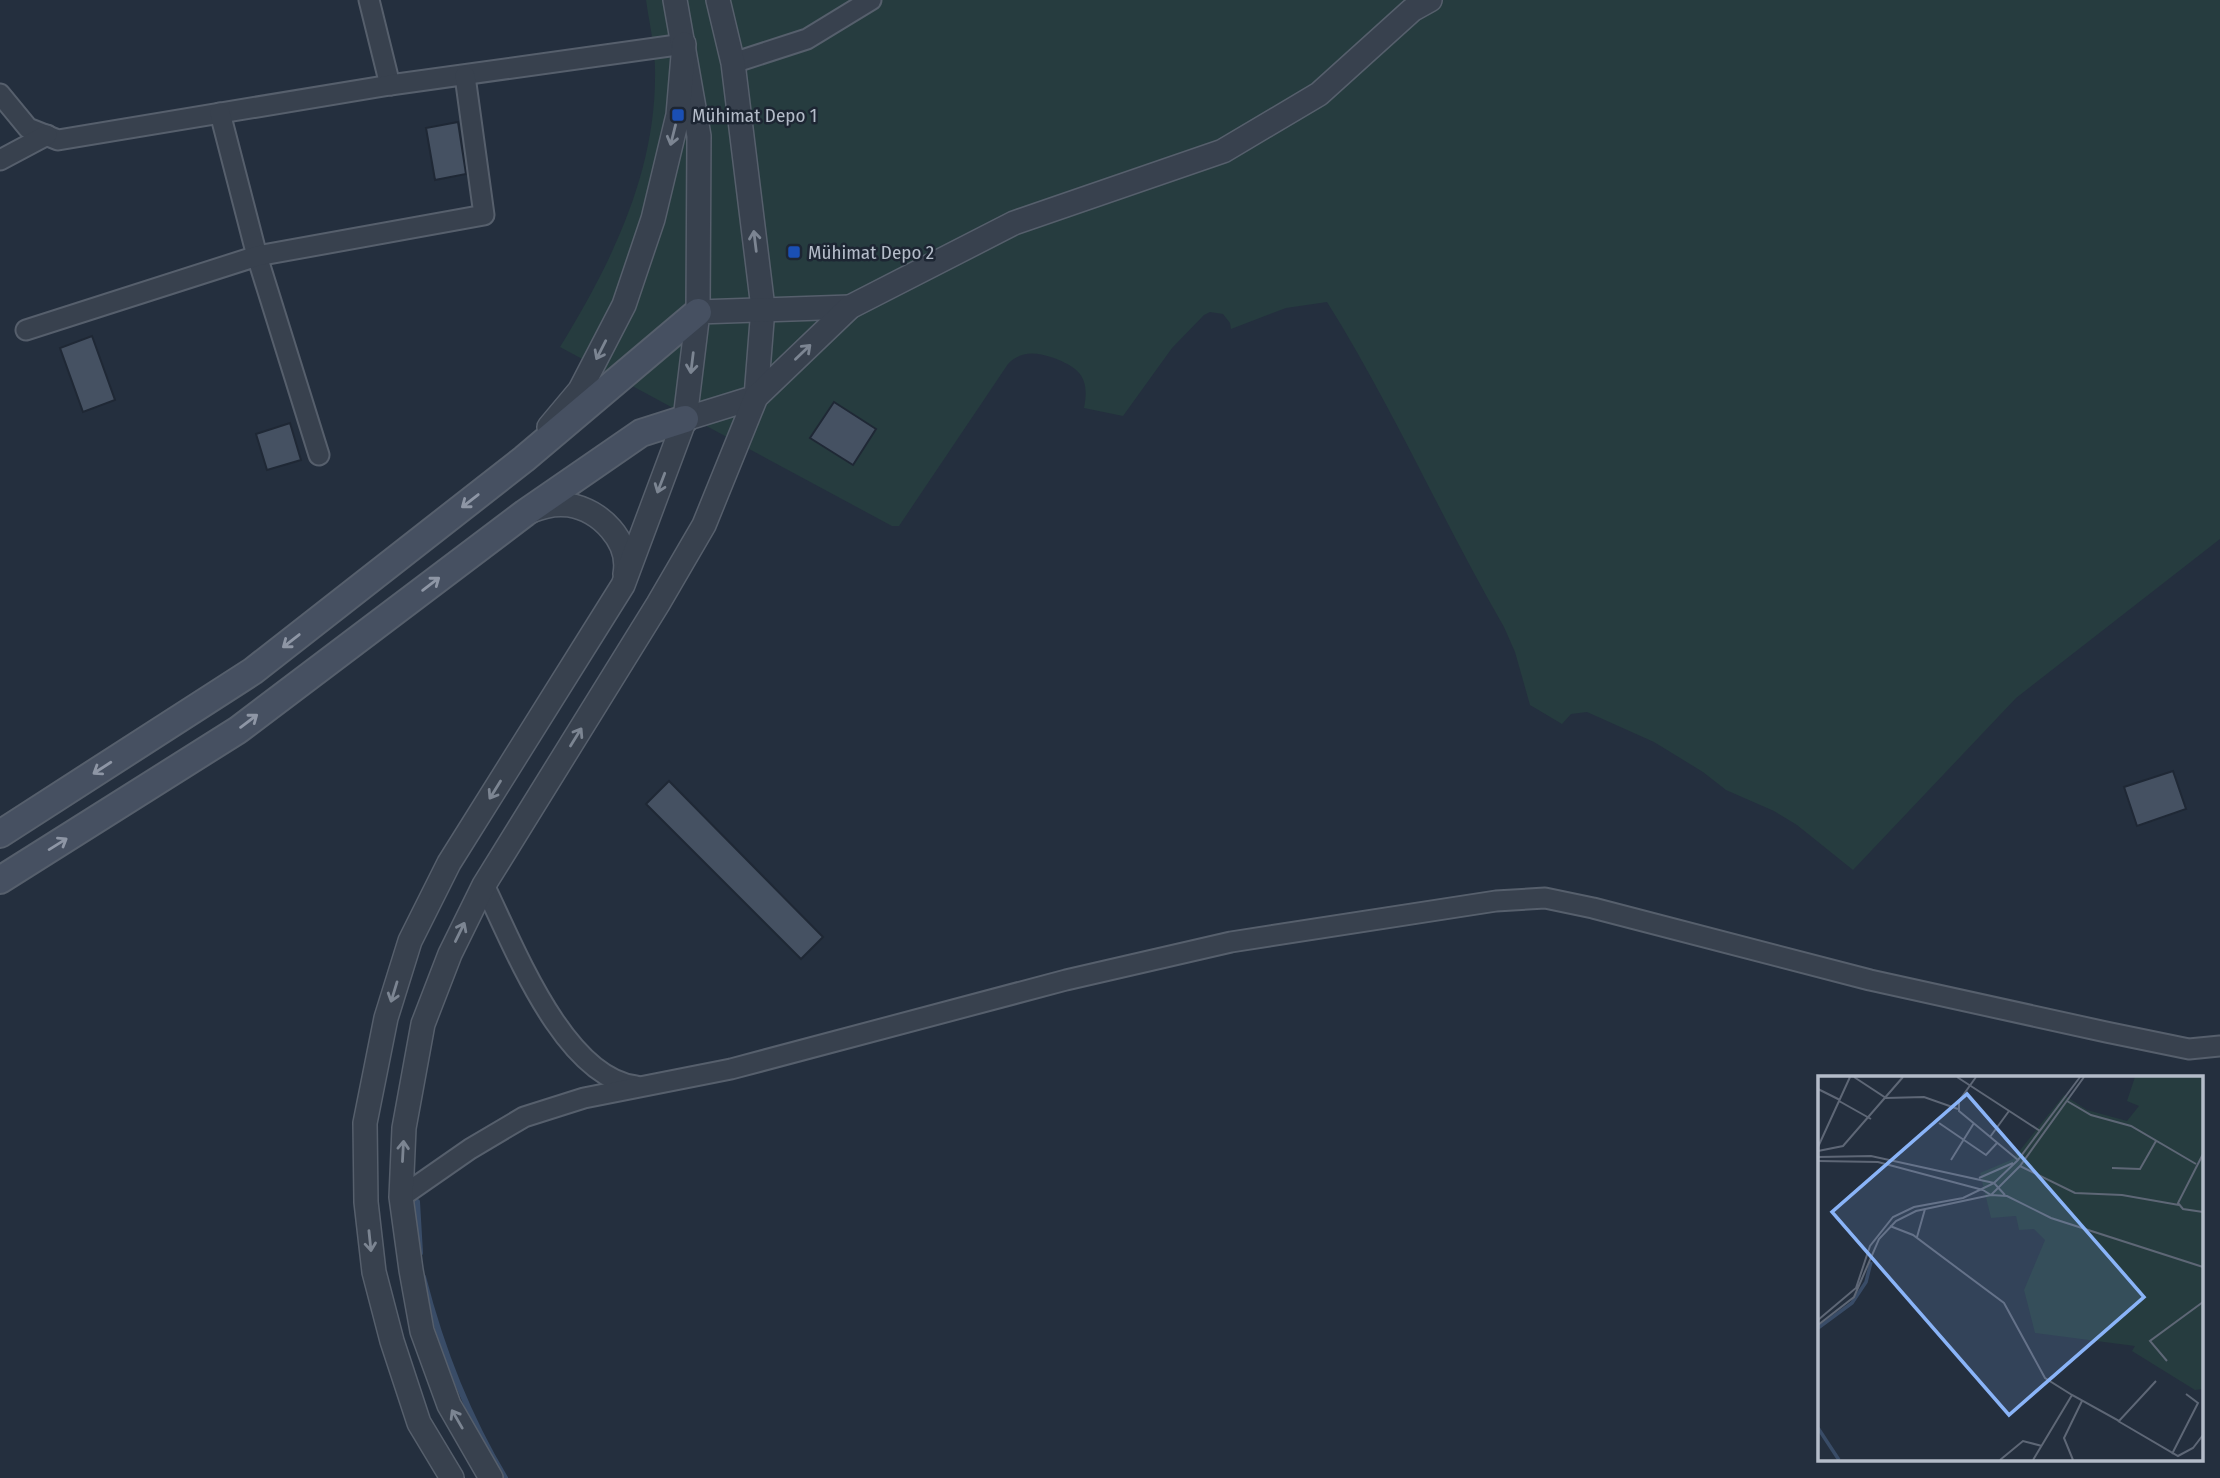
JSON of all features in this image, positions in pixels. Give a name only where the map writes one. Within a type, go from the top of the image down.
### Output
[{"type":"main road","points":[[0,834],[253,671],[524,459],[698,312]]},
{"type":"main road","points":[[0,880],[239,730],[525,513],[641,433],[685,419]]},
{"type":"street","points":[[369,0],[390,85]]},
{"type":"street","points":[[452,1478],[419,1423],[373,1272],[366,1202],[365,1123],[386,1018],[411,941],[449,863],[623,585],[685,419],[698,312],[699,136],[676,0]]},
{"type":"street","points":[[491,1478],[449,1405],[422,1331],[401,1197],[404,1128],[423,1024],[450,954],[484,885],[704,525],[755,397],[763,309],[733,63],[718,0]]},
{"type":"street","points":[[733,63],[807,39],[871,0]]},
{"type":"street","points":[[685,419],[755,397],[850,307],[1014,223],[1223,151],[1319,94],[1412,10],[1430,0]]},
{"type":"street","points":[[0,94],[28,128],[58,140],[390,85],[684,44]]},
{"type":"street","points":[[524,459],[580,390],[624,305],[653,219],[678,116],[684,44]]},
{"type":"street","points":[[26,330],[257,257],[484,215],[465,76]]},
{"type":"street","points":[[220,113],[257,257],[318,455]]},
{"type":"street","points":[[0,160],[47,135]]},
{"type":"street","points":[[698,312],[850,307]]},
{"type":"street","points":[[525,513],[546,505],[568,505],[590,511],[608,524],[621,542],[627,564],[623,585]]},
{"type":"street","points":[[484,885],[534,988],[586,1062],[620,1084],[647,1087]]},
{"type":"street","points":[[401,1197],[470,1149],[524,1117],[584,1098],[731,1069],[1066,980],[1231,942],[1496,901],[1545,898],[1606,911],[1870,980],[2189,1049],[2220,1046]]},
{"type":"green space","points":[[646,0],[2220,0],[2220,539],[2016,698],[1853,870],[1797,825],[1774,811],[1726,790],[1703,772],[1654,742],[1587,712],[1571,714],[1562,724],[1530,705],[1515,652],[1504,627],[1374,382],[1327,302],[1286,308],[1231,329],[1223,314],[1210,312],[1204,315],[1172,348],[1123,416],[1084,408],[1084,382],[1070,366],[1041,354],[1024,354],[1013,359],[899,526],[892,526],[560,347],[613,249],[640,179],[654,107],[655,69]]},
{"type":"building","points":[[458,122],[466,174],[435,180],[426,128]]},
{"type":"building","points":[[92,336],[115,400],[83,412],[60,348]]},
{"type":"building","points":[[834,402],[876,429],[853,465],[810,438]]},
{"type":"building","points":[[290,423],[301,460],[267,470],[256,434]]},
{"type":"building","points":[[2173,771],[2186,809],[2137,826],[2124,787]]},
{"type":"building","points":[[669,781],[823,937],[801,959],[646,804]]},
{"type":"waterway","points":[[417,1202],[420,1253]]},
{"type":"waterway","points":[[423,1277],[456,1380],[505,1478]]},
{"type":"place","name":"Mühimat Depo 1","points":[[678,115]]},
{"type":"place","name":"Mühimat Depo 2","points":[[794,252]]}]
